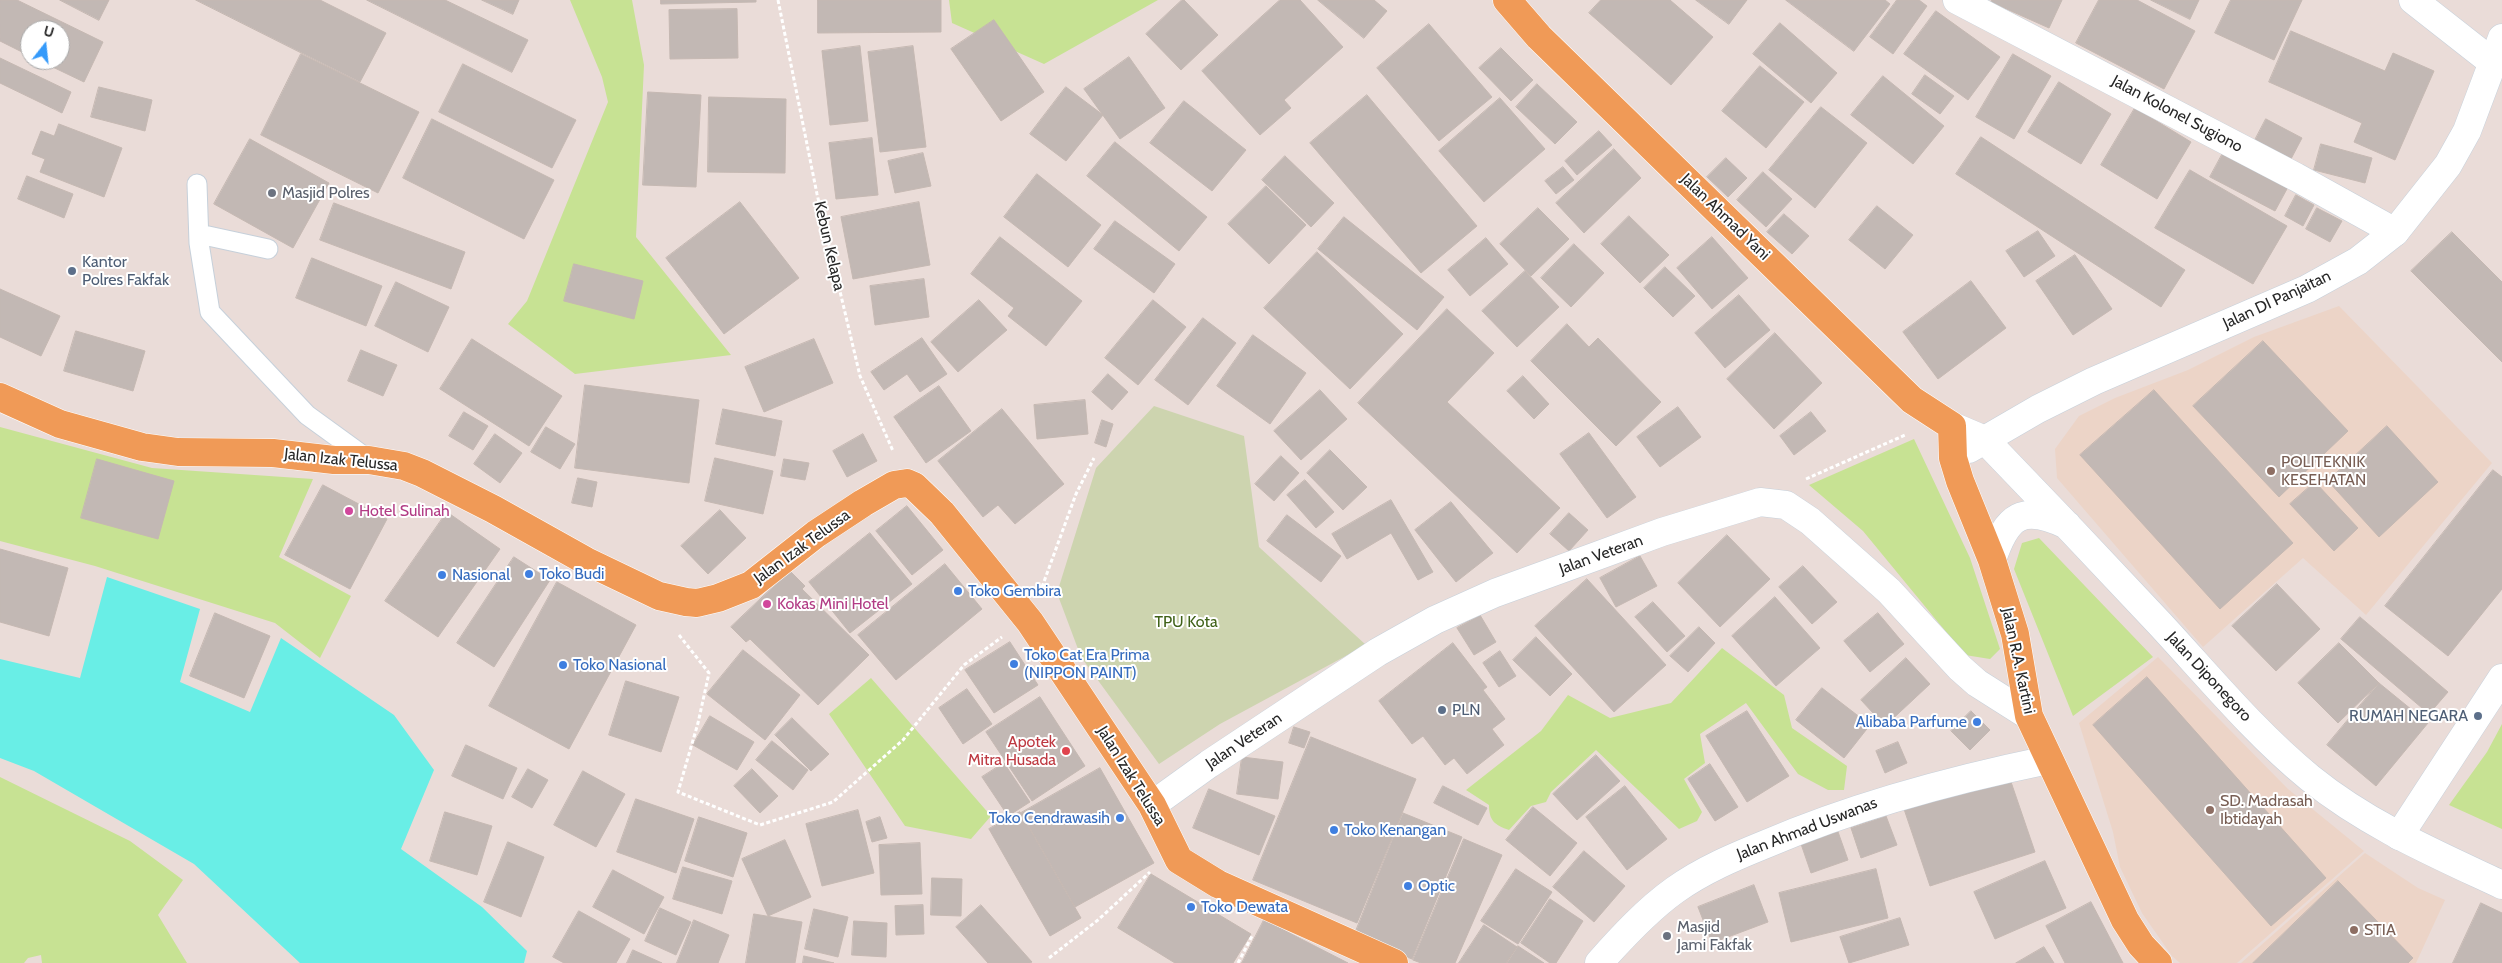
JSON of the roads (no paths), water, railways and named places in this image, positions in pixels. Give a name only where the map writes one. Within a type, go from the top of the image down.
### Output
[{"type":"main road","name":"Jalan Ahmad Yani","points":[[1507,0],[1539,37],[1912,400],[1952,426]]},
{"type":"main road","name":"Jalan Izak Telussa","points":[[0,397],[60,424],[142,447],[178,452],[274,453],[334,460],[369,460],[404,466],[422,473],[493,509],[586,560],[660,596],[697,602],[739,591],[760,580],[816,534],[894,485],[907,483],[920,490],[942,513],[1028,621],[1152,805],[1179,860],[1233,891],[1394,963]]},
{"type":"main road","name":"Jalan R.A. Kartini","points":[[1952,426],[1953,458],[1968,504],[1992,560],[2015,634],[2029,716],[2124,920],[2141,945],[2158,963]]},
{"type":"street","name":"Jalan Kolonel Sugiono","points":[[1957,0],[2296,177],[2395,232]]},
{"type":"street","points":[[2413,0],[2497,50]]},
{"type":"street","name":"Jalan DI Panjaitan","points":[[1953,458],[2038,409],[2094,381],[2307,289],[2358,261],[2395,232],[2431,189],[2458,149],[2497,50]]},
{"type":"street","name":"Jalan Diponegoro","points":[[1952,426],[1985,440],[2067,525],[2230,703],[2310,778],[2346,804],[2399,836],[2502,885]]},
{"type":"street","name":"Jalan Veteran","points":[[1152,805],[1209,764],[1378,652],[1436,620],[1495,594],[1662,532],[1750,504],[1768,502],[1786,504],[1810,521],[1889,591],[1960,668],[1977,683],[2029,716]]},
{"type":"street","points":[[1992,560],[2000,537],[2008,525],[2018,518],[2040,514],[2067,525]]},
{"type":"street","points":[[2399,836],[2502,678]]},
{"type":"street","name":"Jalan Ahmad Uswanas","points":[[1599,963],[1627,932],[1674,890],[1709,868],[1806,826],[1881,800],[1971,776],[2048,760]]},
{"type":"lane","points":[[197,184],[199,234],[210,312],[307,415],[369,460]]},
{"type":"lane","points":[[199,234],[268,249]]},
{"type":"water","points":[[107,577],[200,609],[180,682],[250,712],[281,638],[394,715],[434,770],[401,849],[482,907],[527,951],[524,963],[300,963],[194,864],[34,771],[0,758],[0,659],[80,678]]},
{"type":"place","name":"Masjid Polres","points":[[272,193]]},
{"type":"place","name":"Kantor Polres Fakfak","points":[[72,271]]},
{"type":"place","name":"POLITEKNIK KESEHATAN","points":[[2271,471]]},
{"type":"place","name":"Hotel Sulinah","points":[[349,511]]},
{"type":"place","name":"Toko Budi","points":[[529,574]]},
{"type":"place","name":"Nasional","points":[[442,575]]},
{"type":"place","name":"Toko Gembira","points":[[958,591]]},
{"type":"place","name":"Kokas Mini Hotel","points":[[767,604]]},
{"type":"place","name":"Toko Cat Era Prima (NIPPON PAINT)","points":[[1014,664]]},
{"type":"place","name":"Toko Nasional","points":[[563,665]]},
{"type":"place","name":"PLN","points":[[1442,710]]},
{"type":"place","name":"RUMAH NEGARA","points":[[2478,716]]},
{"type":"place","name":"Alibaba Parfume","points":[[1977,722]]},
{"type":"place","name":"Apotek Mitra Husada","points":[[1066,751]]},
{"type":"place","name":"SD. Madrasah Ibtidayah","points":[[2210,810]]},
{"type":"place","name":"Toko Cendrawasih","points":[[1120,818]]},
{"type":"place","name":"Toko Kenangan","points":[[1334,830]]},
{"type":"place","name":"Optic","points":[[1408,886]]},
{"type":"place","name":"Toko Dewata","points":[[1191,907]]},
{"type":"place","name":"STIA","points":[[2354,930]]},
{"type":"place","name":"Masjid Jami Fakfak","points":[[1667,936]]},
{"type":"park label","name":"TPU Kota","points":[[1186,622]]}]
